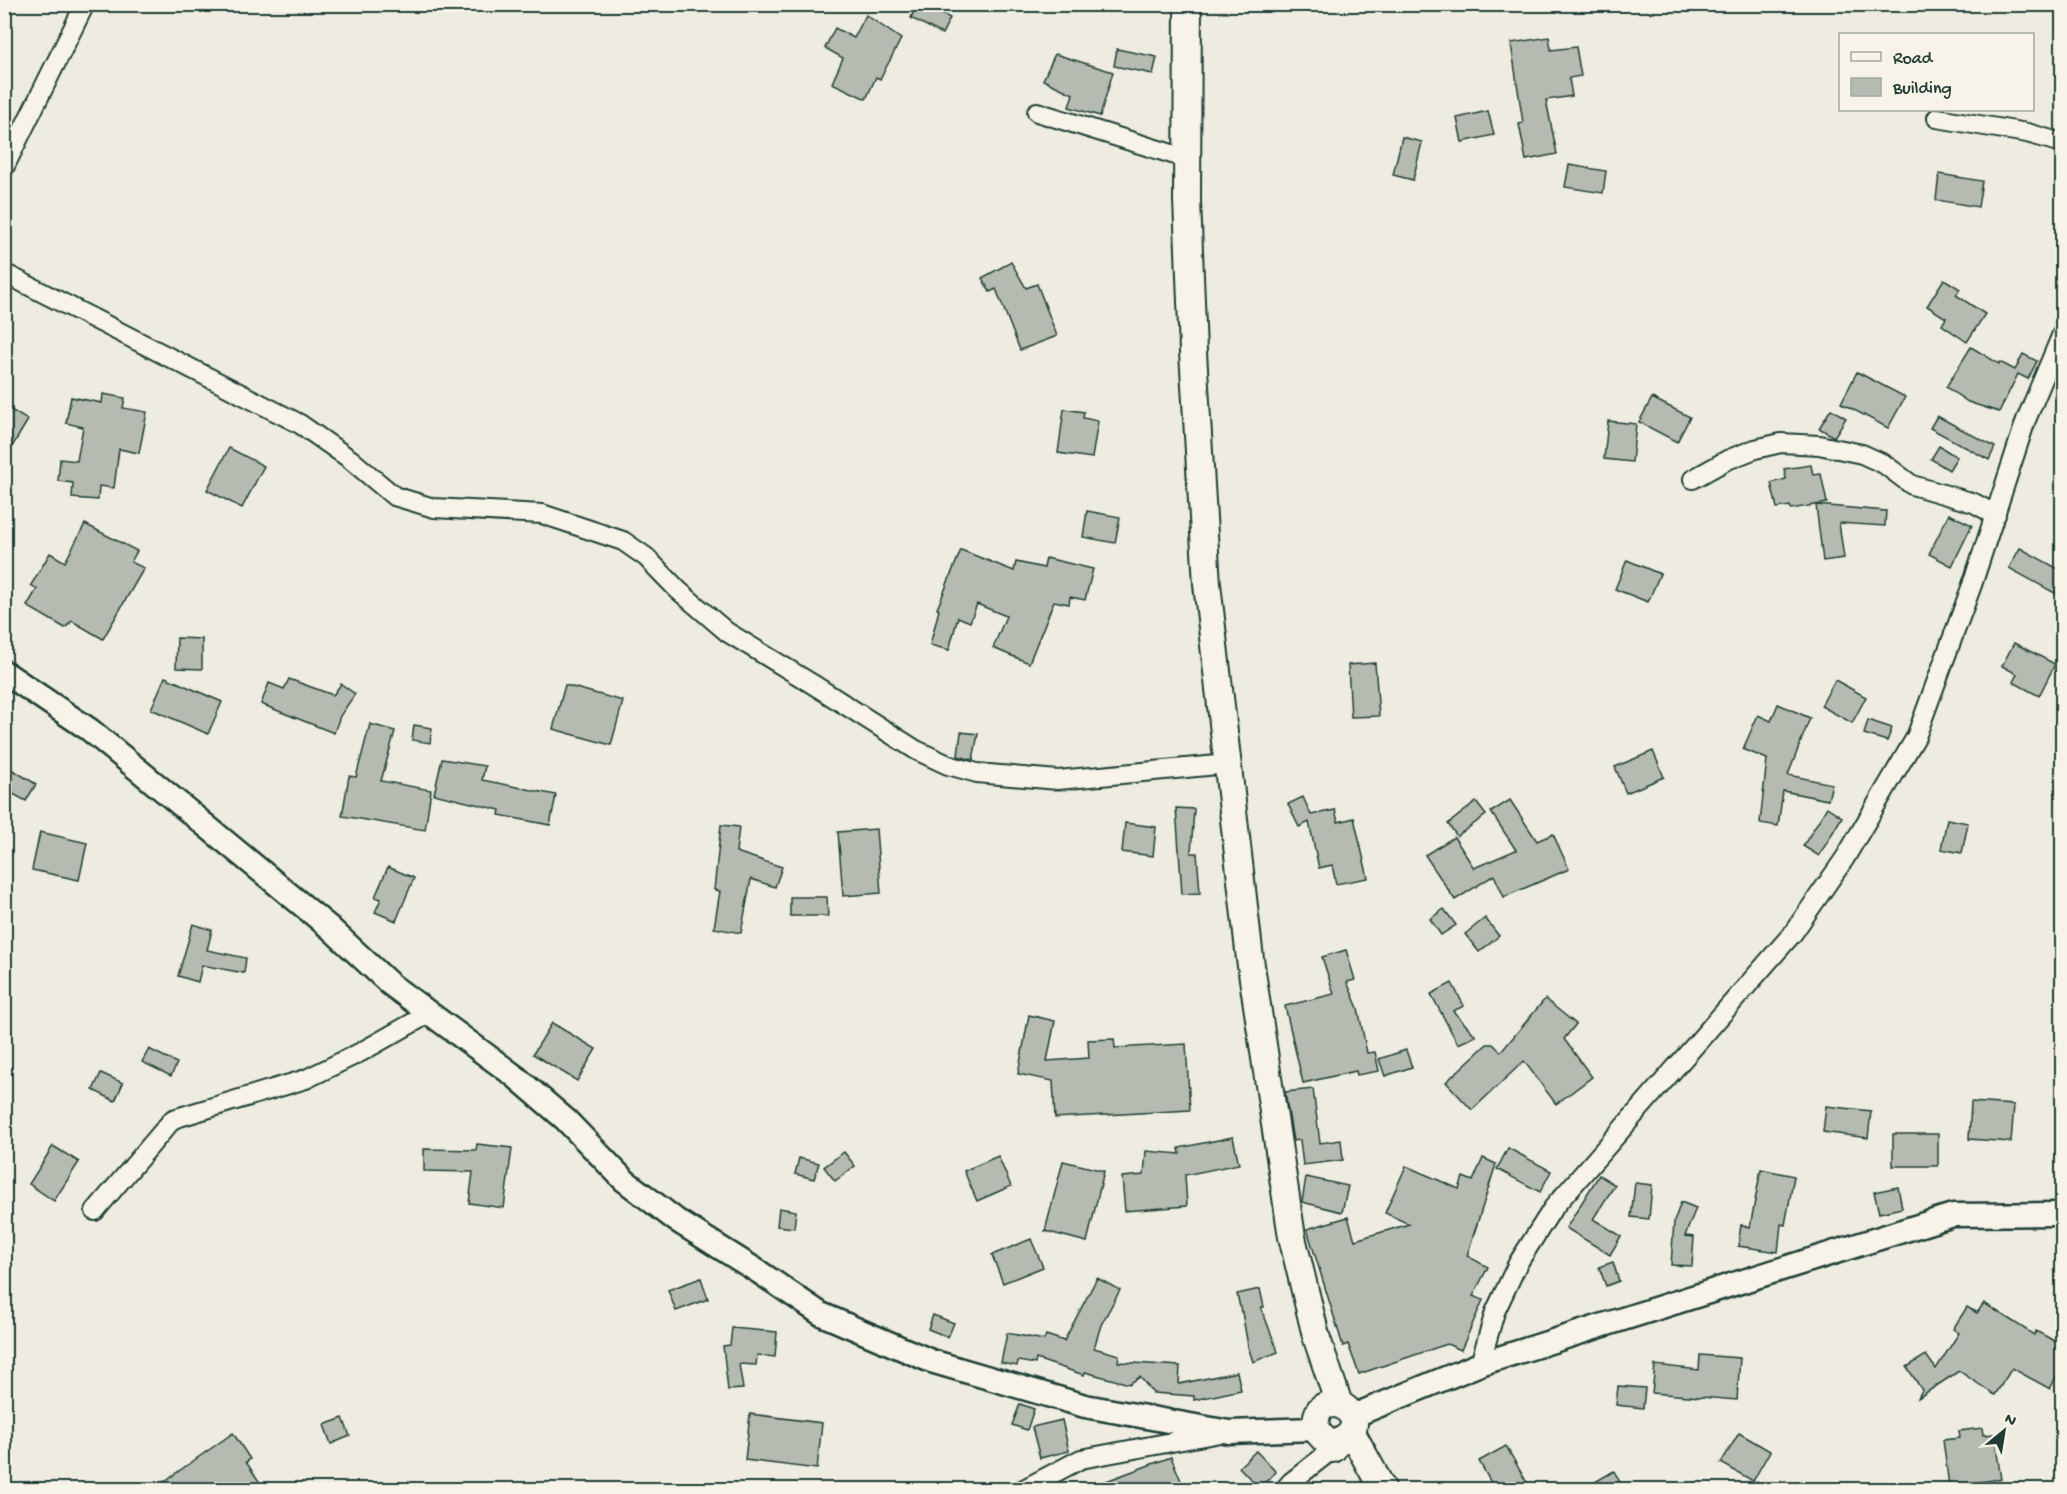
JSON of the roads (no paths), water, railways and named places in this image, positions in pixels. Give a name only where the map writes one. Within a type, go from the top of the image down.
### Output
[{"type":"main road","points":[[1188,4],[1188,159],[1193,352],[1208,584],[1250,959],[1290,1225],[1335,1427],[1373,1490]]},
{"type":"main road","points":[[1335,1427],[1383,1490]]},
{"type":"street","points":[[4,168],[86,4]]},
{"type":"street","points":[[1037,112],[1188,159]]},
{"type":"street","points":[[1937,118],[2027,133],[2062,143]]},
{"type":"street","points":[[4,273],[300,424],[351,459],[394,495],[434,508],[542,514],[622,541],[646,557],[678,590],[727,632],[916,750],[948,765],[977,773],[1058,780],[1228,764]]},
{"type":"street","points":[[1480,1364],[1495,1312],[1518,1263],[1553,1208],[1793,933],[1845,858],[1916,737],[1996,515],[2026,420],[2062,334]]},
{"type":"street","points":[[1693,479],[1727,460],[1755,450],[1781,443],[1819,445],[1862,454],[1884,464],[1912,485],[1974,503],[1996,515]]},
{"type":"street","points":[[4,672],[90,730],[330,928],[390,984],[516,1077],[566,1120],[633,1187],[676,1220],[821,1314],[931,1361],[1085,1406],[1229,1432]]},
{"type":"street","points":[[94,1211],[173,1119],[306,1079],[361,1052],[430,1013]]},
{"type":"street","points":[[1022,1490],[1081,1459],[1229,1432],[1335,1427],[1480,1364],[1953,1215],[2062,1215]]},
{"type":"street","points":[[1284,1490],[1335,1427]]}]
